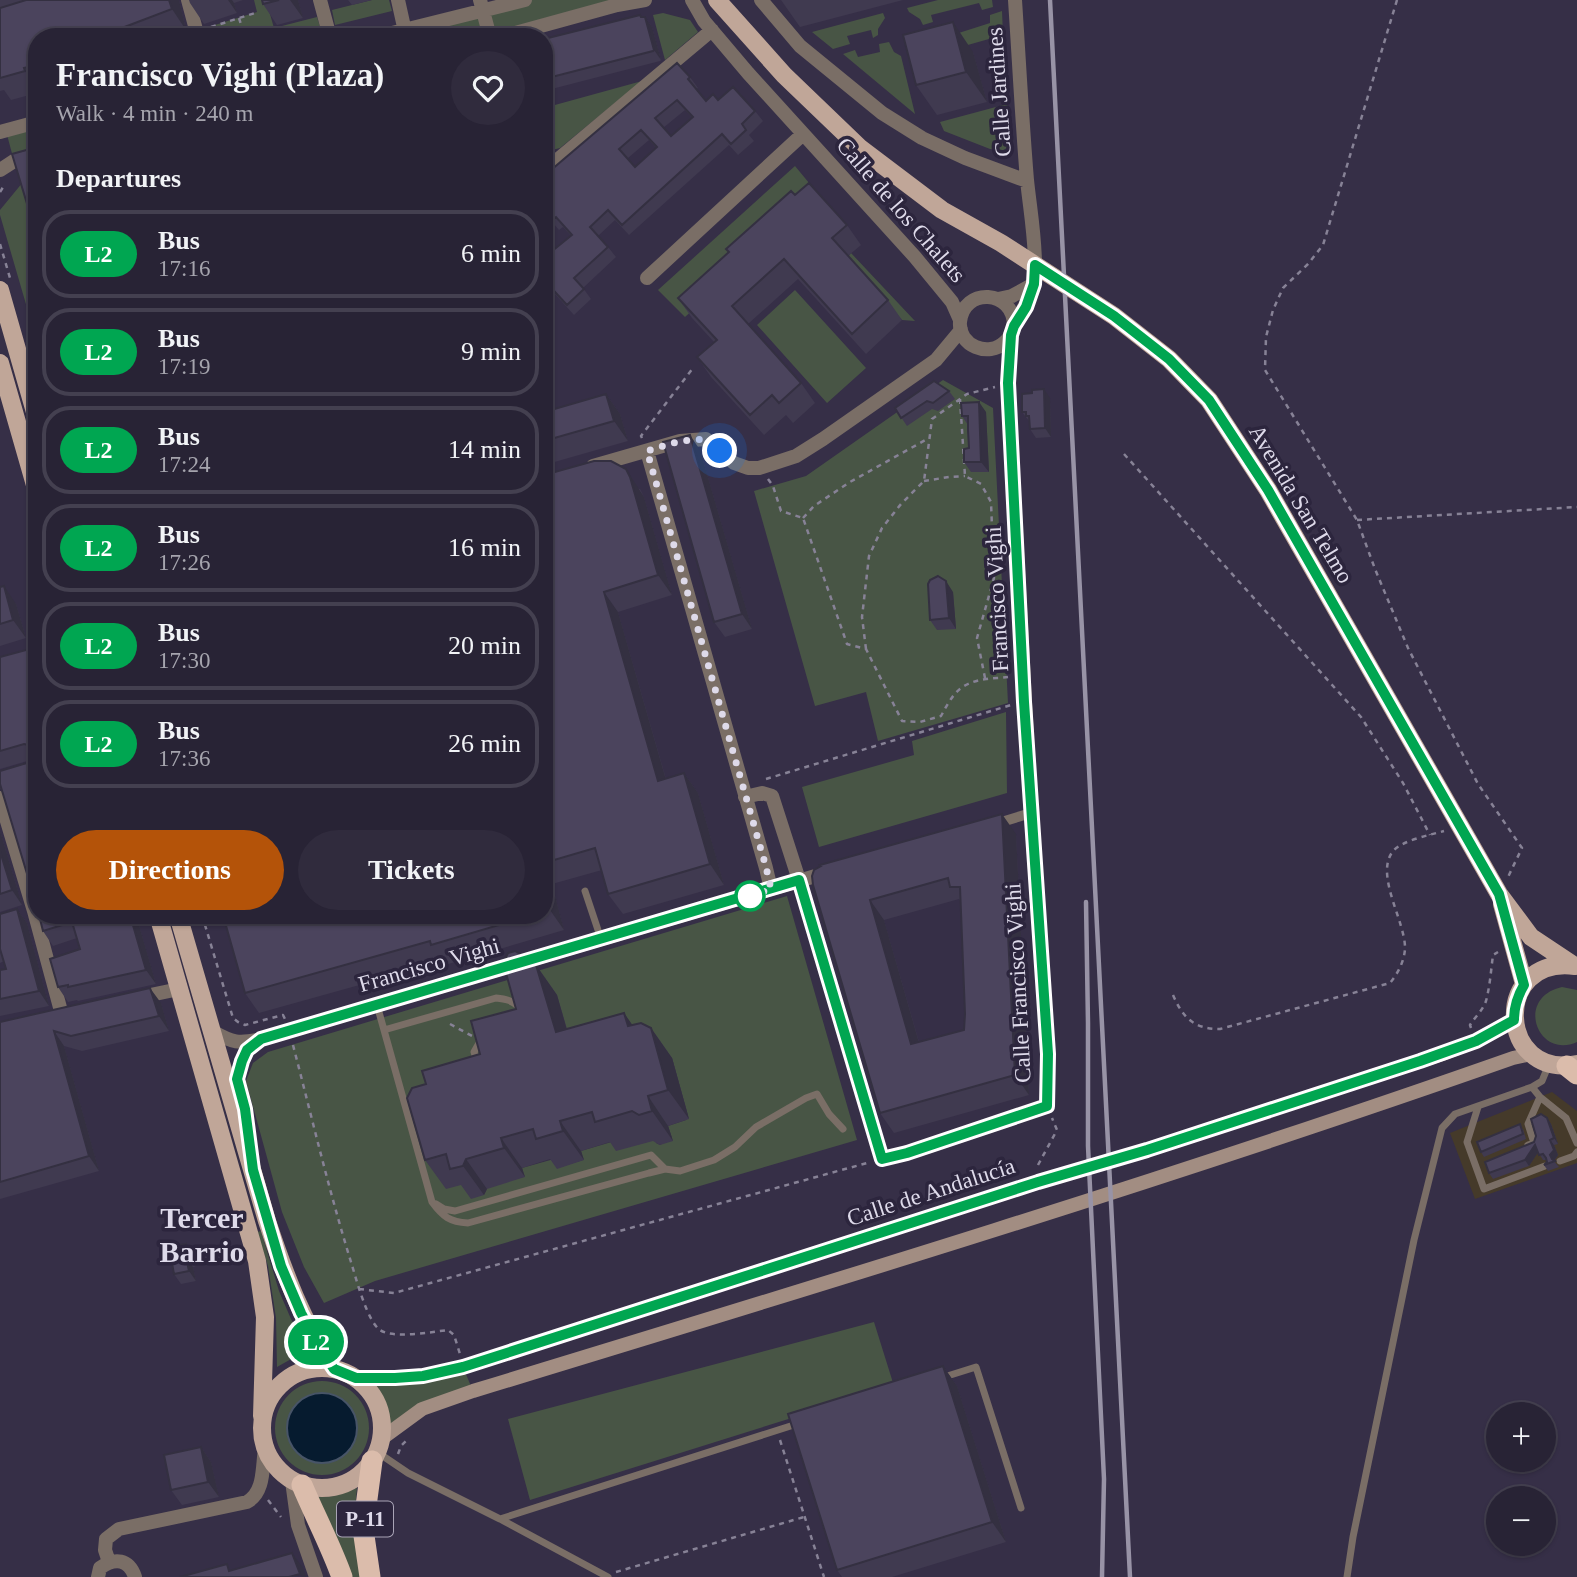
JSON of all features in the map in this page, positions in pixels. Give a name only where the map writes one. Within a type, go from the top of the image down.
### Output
[{"type":"highway","name":"P-11","points":[[370,1577],[363,1529],[377,1451]]},
{"type":"highway","name":"P-11","points":[[297,1483],[330,1544],[342,1577]]},
{"type":"main road","name":"Avenida San Telmo","points":[[716,1],[784,75],[860,149],[942,209],[1114,316],[1169,359],[1209,400],[1268,490],[1499,894],[1531,937],[1575,966]]},
{"type":"main road","points":[[0,290],[28,388]]},
{"type":"main road","points":[[0,363],[5,400],[28,466]]},
{"type":"main road","name":"Avenida San Telmo","points":[[1499,894],[1524,985]]},
{"type":"main road","points":[[161,924],[257,1261],[265,1317],[261,1433],[265,1450],[276,1467],[297,1483],[318,1488],[349,1482],[362,1473],[377,1451],[422,1409],[472,1391],[1046,1214],[1513,1058],[1531,1054],[1568,1067]]},
{"type":"main road","points":[[181,924],[281,1266],[301,1313],[334,1369]]},
{"type":"main road","points":[[1531,1054],[1517,1033],[1514,1020],[1518,996],[1534,975],[1546,968],[1575,966]]},
{"type":"main road","name":"Calle de Andalucía","points":[[356,1378],[423,1376],[463,1367],[1445,1053],[1476,1041],[1514,1020]]},
{"type":"main road","points":[[262,1416],[269,1398],[280,1383],[295,1374],[315,1368],[334,1369],[356,1378],[369,1390],[378,1405],[382,1422],[377,1451]]},
{"type":"street","points":[[188,0],[199,28]]},
{"type":"street","points":[[320,0],[328,28]]},
{"type":"street","points":[[398,0],[405,28]]},
{"type":"street","points":[[419,28],[481,5],[525,0]]},
{"type":"street","points":[[534,28],[645,0]]},
{"type":"street","name":"Calle de los Chalets","points":[[692,0],[704,21],[915,257],[952,302],[961,325]]},
{"type":"street","points":[[761,0],[800,46],[882,113],[922,138],[965,158],[1027,181]]},
{"type":"street","name":"Calle Jardines","points":[[1016,0],[1027,181],[1034,228],[1034,284]]},
{"type":"street","points":[[481,5],[487,28]]},
{"type":"street","points":[[553,164],[712,30]]},
{"type":"street","points":[[0,132],[28,124]]},
{"type":"street","name":"Calle de los Chalets","points":[[647,278],[803,134]]},
{"type":"street","points":[[0,170],[28,158]]},
{"type":"street","points":[[981,349],[965,338],[961,325],[963,312],[968,304],[975,299],[1012,296],[1034,284]]},
{"type":"street","points":[[583,469],[680,441],[706,439],[734,463],[748,468],[759,468],[796,456],[936,360],[959,351],[998,347],[1006,342],[1026,307],[1034,284]]},
{"type":"street","points":[[998,299],[1010,310],[1014,321],[1012,331]]},
{"type":"street","points":[[936,360],[961,325]]},
{"type":"street","name":"Francisco Vighi","points":[[1012,331],[1008,383],[1031,813]]},
{"type":"street","name":"Francisco Vighi","points":[[981,349],[998,359],[1008,383]]},
{"type":"street","points":[[647,451],[771,889],[839,869]]},
{"type":"street","points":[[743,792],[772,796],[874,1137],[882,1159],[887,1158]]},
{"type":"street","points":[[0,798],[28,898]]},
{"type":"street","points":[[984,827],[1031,813]]},
{"type":"street","name":"Calle Francisco Vighi","points":[[887,1158],[1047,1106],[1048,1054],[1031,813]]},
{"type":"street","name":"Francisco Vighi","points":[[212,1031],[229,1041],[244,1043],[261,1039],[771,889]]},
{"type":"street","points":[[35,924],[62,1015]]},
{"type":"street","points":[[125,1000],[179,989]]},
{"type":"street","points":[[253,1170],[245,1109],[237,1079],[247,1050],[261,1039]]},
{"type":"street","points":[[109,1562],[105,1550],[106,1539],[119,1529],[247,1502],[254,1497],[260,1489],[265,1450]]},
{"type":"street","points":[[297,1483],[298,1525],[316,1577]]},
{"type":"street","points":[[98,1577],[100,1568],[109,1562],[124,1562],[131,1567],[136,1577]]},
{"type":"lane","points":[[585,891],[601,939]]},
{"type":"lane","points":[[384,1030],[496,998],[514,1003],[521,1009],[524,1018]]},
{"type":"lane","points":[[376,1004],[432,1202],[440,1213],[457,1223],[468,1223],[665,1169],[680,1171],[714,1160],[735,1147],[756,1127],[817,1094],[829,1114],[843,1129]]},
{"type":"lane","points":[[481,1037],[474,1052],[481,1075]]},
{"type":"lane","points":[[1347,1577],[1414,1240],[1442,1128],[1455,1114],[1532,1087],[1568,1067]]},
{"type":"lane","points":[[1532,1087],[1566,1118],[1577,1143]]},
{"type":"lane","points":[[402,1097],[416,1093]]},
{"type":"lane","points":[[1522,1148],[1534,1143],[1528,1124],[1540,1097]]},
{"type":"lane","points":[[1478,1107],[1467,1143],[1484,1189],[1545,1166]]},
{"type":"lane","points":[[1560,1161],[1574,1156],[1577,1152]]},
{"type":"lane","points":[[432,1202],[443,1209],[455,1211],[651,1155],[665,1169]]},
{"type":"lane","points":[[1475,1167],[1487,1162]]},
{"type":"lane","points":[[936,1380],[976,1367],[1021,1508]]},
{"type":"lane","points":[[500,1519],[803,1422]]},
{"type":"lane","points":[[377,1451],[408,1473],[606,1576]]},
{"type":"path","points":[[1397,0],[1323,245],[1283,288],[1273,310],[1266,337],[1265,370],[1357,520],[1408,648],[1478,784],[1522,848],[1499,894]]},
{"type":"path","points":[[214,28],[258,12]]},
{"type":"path","points":[[239,18],[242,28]]},
{"type":"path","points":[[647,451],[641,436],[692,368]]},
{"type":"path","points":[[924,481],[932,419],[967,394],[1008,383]]},
{"type":"path","points":[[960,399],[965,476]]},
{"type":"path","points":[[803,518],[814,506],[850,482],[929,438]]},
{"type":"path","points":[[1124,454],[1361,717],[1403,783],[1430,835]]},
{"type":"path","points":[[759,468],[773,486],[781,511],[803,518]]},
{"type":"path","points":[[985,679],[977,638],[993,578],[990,502],[981,484],[965,476],[924,481],[882,528],[869,556],[862,617],[866,649],[902,721],[920,722],[941,716],[953,694],[963,685],[985,679],[1006,678],[1024,672]]},
{"type":"path","points":[[1357,520],[1577,507]]},
{"type":"path","points":[[803,518],[847,644],[866,649]]},
{"type":"path","points":[[743,792],[1024,702]]},
{"type":"path","points":[[1173,995],[1180,1010],[1193,1023],[1208,1029],[1220,1029],[1390,983],[1401,968],[1405,947],[1387,877],[1388,859],[1395,849],[1404,844],[1460,827]]},
{"type":"path","points":[[205,924],[233,1018],[245,1025],[283,1015],[290,1031],[334,1208],[359,1289],[376,1327],[384,1333],[395,1334],[448,1330],[454,1335],[463,1367]]},
{"type":"path","points":[[445,1021],[481,1037]]},
{"type":"path","points":[[1038,1182],[1037,1167],[1057,1130],[1047,1106]]},
{"type":"path","points":[[359,1289],[394,1293],[887,1158]]},
{"type":"path","points":[[776,1431],[824,1577]]},
{"type":"path","points":[[260,1489],[282,1518]]},
{"type":"path","points":[[606,1576],[804,1517]]},
{"type":"shaded area","points":[[1552,1092],[1577,1111],[1577,1163],[1475,1199],[1450,1133]]},
{"type":"green space","points":[[254,0],[266,0],[274,28],[205,28],[257,12]]},
{"type":"green space","points":[[372,0],[389,0],[392,11],[335,25],[332,10]]},
{"type":"green space","points":[[525,0],[645,0],[536,28],[414,28]]},
{"type":"green space","points":[[938,0],[992,0],[993,7],[982,10],[979,3],[931,15],[933,22],[923,25],[907,8]]},
{"type":"green space","points":[[1002,11],[1003,35],[922,58],[943,38],[990,23],[990,15]]},
{"type":"green space","points":[[663,13],[690,20],[698,32],[665,60],[653,15]]},
{"type":"green space","points":[[883,13],[885,18],[878,29],[878,35],[873,38],[871,30],[847,36],[850,44],[833,49],[812,32]]},
{"type":"green space","points":[[317,17],[320,28],[274,28]]},
{"type":"green space","points":[[889,42],[894,52],[901,56],[915,114],[843,54],[855,50],[858,57],[880,52],[879,44]]},
{"type":"green space","points":[[642,81],[560,148],[553,150],[553,106]]},
{"type":"green space","points":[[1007,104],[1013,140],[1011,145],[1002,151],[944,131],[940,122]]},
{"type":"green space","points":[[28,125],[28,157],[14,161],[6,131]]},
{"type":"green space","points":[[795,166],[819,195],[685,317],[658,290]]},
{"type":"green space","points":[[23,182],[28,199],[28,311],[0,215],[0,210]]},
{"type":"green space","points":[[851,253],[915,321],[902,320],[847,258]]},
{"type":"green space","points":[[795,290],[866,368],[827,403],[757,325]]},
{"type":"green space","points":[[943,380],[993,408],[1008,703],[878,741],[866,692],[815,706],[754,491],[806,476]]},
{"type":"green space","points":[[1006,712],[1007,793],[819,847],[802,787],[914,755],[912,741]]},
{"type":"green space","points":[[787,896],[857,1140],[375,1281],[324,1303],[304,1267],[282,1212],[246,1081],[253,1063],[268,1052]],"holes":[[[529,999],[576,1062],[668,1056],[672,1058],[688,1116],[686,1120],[668,1126],[672,1138],[660,1145],[656,1143],[652,1130],[581,1151],[583,1160],[557,1168],[554,1159],[522,1168],[524,1177],[482,1179],[466,1183]]]},
{"type":"green space","points":[[1562,987],[1577,990],[1577,1042],[1563,1045],[1551,1043],[1542,1035],[1535,1014],[1547,993]]},
{"type":"green space","points":[[261,1231],[279,1291],[291,1319],[311,1353],[293,1358],[277,1367],[276,1318],[268,1266],[257,1232]]},
{"type":"green space","points":[[874,1322],[894,1386],[530,1500],[508,1419]]},
{"type":"green space","points":[[463,1367],[473,1391],[421,1410],[381,1439],[377,1405],[356,1378]]},
{"type":"green space","points":[[322,1381],[340,1385],[355,1395],[365,1410],[369,1428],[365,1446],[355,1461],[340,1471],[322,1475],[304,1471],[289,1461],[279,1446],[275,1428],[279,1410],[289,1395],[304,1385]]},
{"type":"green space","points":[[357,1488],[353,1530],[362,1577],[351,1577],[317,1497],[334,1496]]},
{"type":"water","points":[[322,1393],[347,1403],[357,1428],[347,1453],[322,1463],[297,1453],[287,1428],[297,1403]]},
{"type":"building","points":[[26,0],[169,0],[172,9],[122,28],[28,28],[28,67],[24,68],[25,71],[0,78],[0,8]]},
{"type":"building","points":[[262,0],[279,0],[263,4]]},
{"type":"building","points":[[640,15],[645,17],[654,50],[553,77],[553,37]]},
{"type":"building","points":[[953,22],[966,72],[916,85],[903,35]]},
{"type":"building","points":[[677,63],[706,101],[713,94],[718,100],[733,87],[755,111],[742,124],[746,130],[731,144],[722,134],[622,225],[608,210],[590,227],[608,247],[574,278],[584,289],[567,305],[553,290],[553,250],[572,235],[556,217],[553,219],[553,168]],"holes":[[[677,100],[693,117],[671,136],[655,118]],[[641,130],[657,147],[635,167],[619,149]]]},
{"type":"building","points":[[28,150],[28,207],[12,154]]},
{"type":"building","points":[[809,183],[847,225],[832,238],[888,300],[852,334],[784,259],[732,306],[801,383],[779,403],[772,395],[750,415],[697,357],[717,340],[678,298],[729,252],[726,249],[791,191],[795,195]]},
{"type":"building","points":[[934,381],[949,391],[933,403],[927,401],[901,418],[895,408]]},
{"type":"building","points":[[1044,389],[1045,428],[1030,429],[1029,416],[1022,412],[1022,394]]},
{"type":"building","points":[[606,394],[614,421],[553,438],[553,409]]},
{"type":"building","points":[[979,402],[981,462],[964,462],[964,449],[969,448],[968,416],[962,416],[961,403]]},
{"type":"building","points":[[690,435],[742,614],[714,622],[663,442]]},
{"type":"building","points":[[594,461],[611,461],[626,469],[630,477],[658,575],[604,592],[658,781],[684,773],[710,864],[608,894],[595,848],[553,860],[553,472]]},
{"type":"building","points":[[938,576],[946,581],[949,618],[930,620],[928,584]]},
{"type":"building","points":[[4,586],[13,620],[0,624],[0,587]]},
{"type":"building","points":[[28,649],[28,745],[0,751],[0,657]]},
{"type":"building","points":[[28,763],[28,877],[0,784],[0,771]]},
{"type":"building","points":[[1002,814],[1015,1075],[880,1113],[813,885],[814,870],[820,865]],"holes":[[[948,878],[950,887],[960,887],[964,1030],[911,1044],[870,900]]]},
{"type":"building","points":[[0,851],[12,890],[0,894]]},
{"type":"building","points":[[17,909],[39,991],[0,999],[0,970],[6,969],[0,949],[0,914]]},
{"type":"building","points":[[41,924],[66,924],[43,931]]},
{"type":"building","points":[[73,924],[133,924],[146,970],[58,987],[50,959],[80,949]]},
{"type":"building","points":[[226,924],[502,924],[431,945],[430,941],[245,993]]},
{"type":"building","points":[[515,951],[520,954],[523,965],[531,962],[536,965],[556,1032],[624,1013],[628,1026],[641,1023],[651,1028],[668,1090],[648,1096],[652,1111],[639,1115],[632,1111],[595,1122],[592,1112],[560,1121],[563,1131],[536,1139],[533,1129],[501,1138],[504,1148],[466,1159],[463,1166],[450,1169],[446,1154],[425,1160],[407,1098],[412,1088],[426,1084],[422,1071],[480,1054],[471,1021],[516,1009],[505,959],[508,953]]},
{"type":"building","points":[[150,988],[159,1016],[71,1036],[54,1031],[89,1156],[0,1182],[0,1022]]},
{"type":"building","points":[[1541,1114],[1547,1118],[1554,1138],[1550,1140],[1554,1150],[1550,1155],[1555,1161],[1544,1165],[1546,1158],[1543,1154],[1539,1155],[1535,1145],[1525,1160],[1489,1173],[1485,1162],[1534,1142],[1536,1136],[1531,1119]]},
{"type":"building","points":[[1520,1124],[1523,1134],[1481,1152],[1477,1142]]},
{"type":"building","points":[[186,1244],[189,1271],[174,1274],[169,1247]]},
{"type":"building","points":[[943,1366],[992,1522],[837,1570],[788,1414]]},
{"type":"building","points":[[201,1447],[208,1482],[171,1490],[164,1455]]},
{"type":"building","points":[[292,1553],[300,1574],[289,1577],[180,1577],[227,1564],[229,1571]]},
{"type":"railway","points":[[1050,0],[1130,1577]]},
{"type":"railway","points":[[1086,902],[1088,1146],[1104,1479],[1102,1577]]},
{"type":"bus line","name":"L2","points":[[1035,265],[1114,316],[1169,359],[1209,400],[1268,490],[1499,894],[1524,985],[1514,1008],[1514,1020],[1476,1041],[1445,1053],[463,1367],[423,1376],[395,1378],[356,1378],[334,1369],[301,1313],[281,1266],[253,1170],[245,1109],[237,1079],[247,1050],[261,1039],[799,880],[882,1159],[1047,1106],[1048,1054],[1024,702],[1008,383],[1011,335],[1026,307],[1034,284],[1035,265]]},
{"type":"district","name":"Tercer Barrio","points":[[202,1234]]},
{"type":"route","points":[[720,451],[706,439],[680,441],[647,451],[766,867],[771,889],[750,896]]}]
